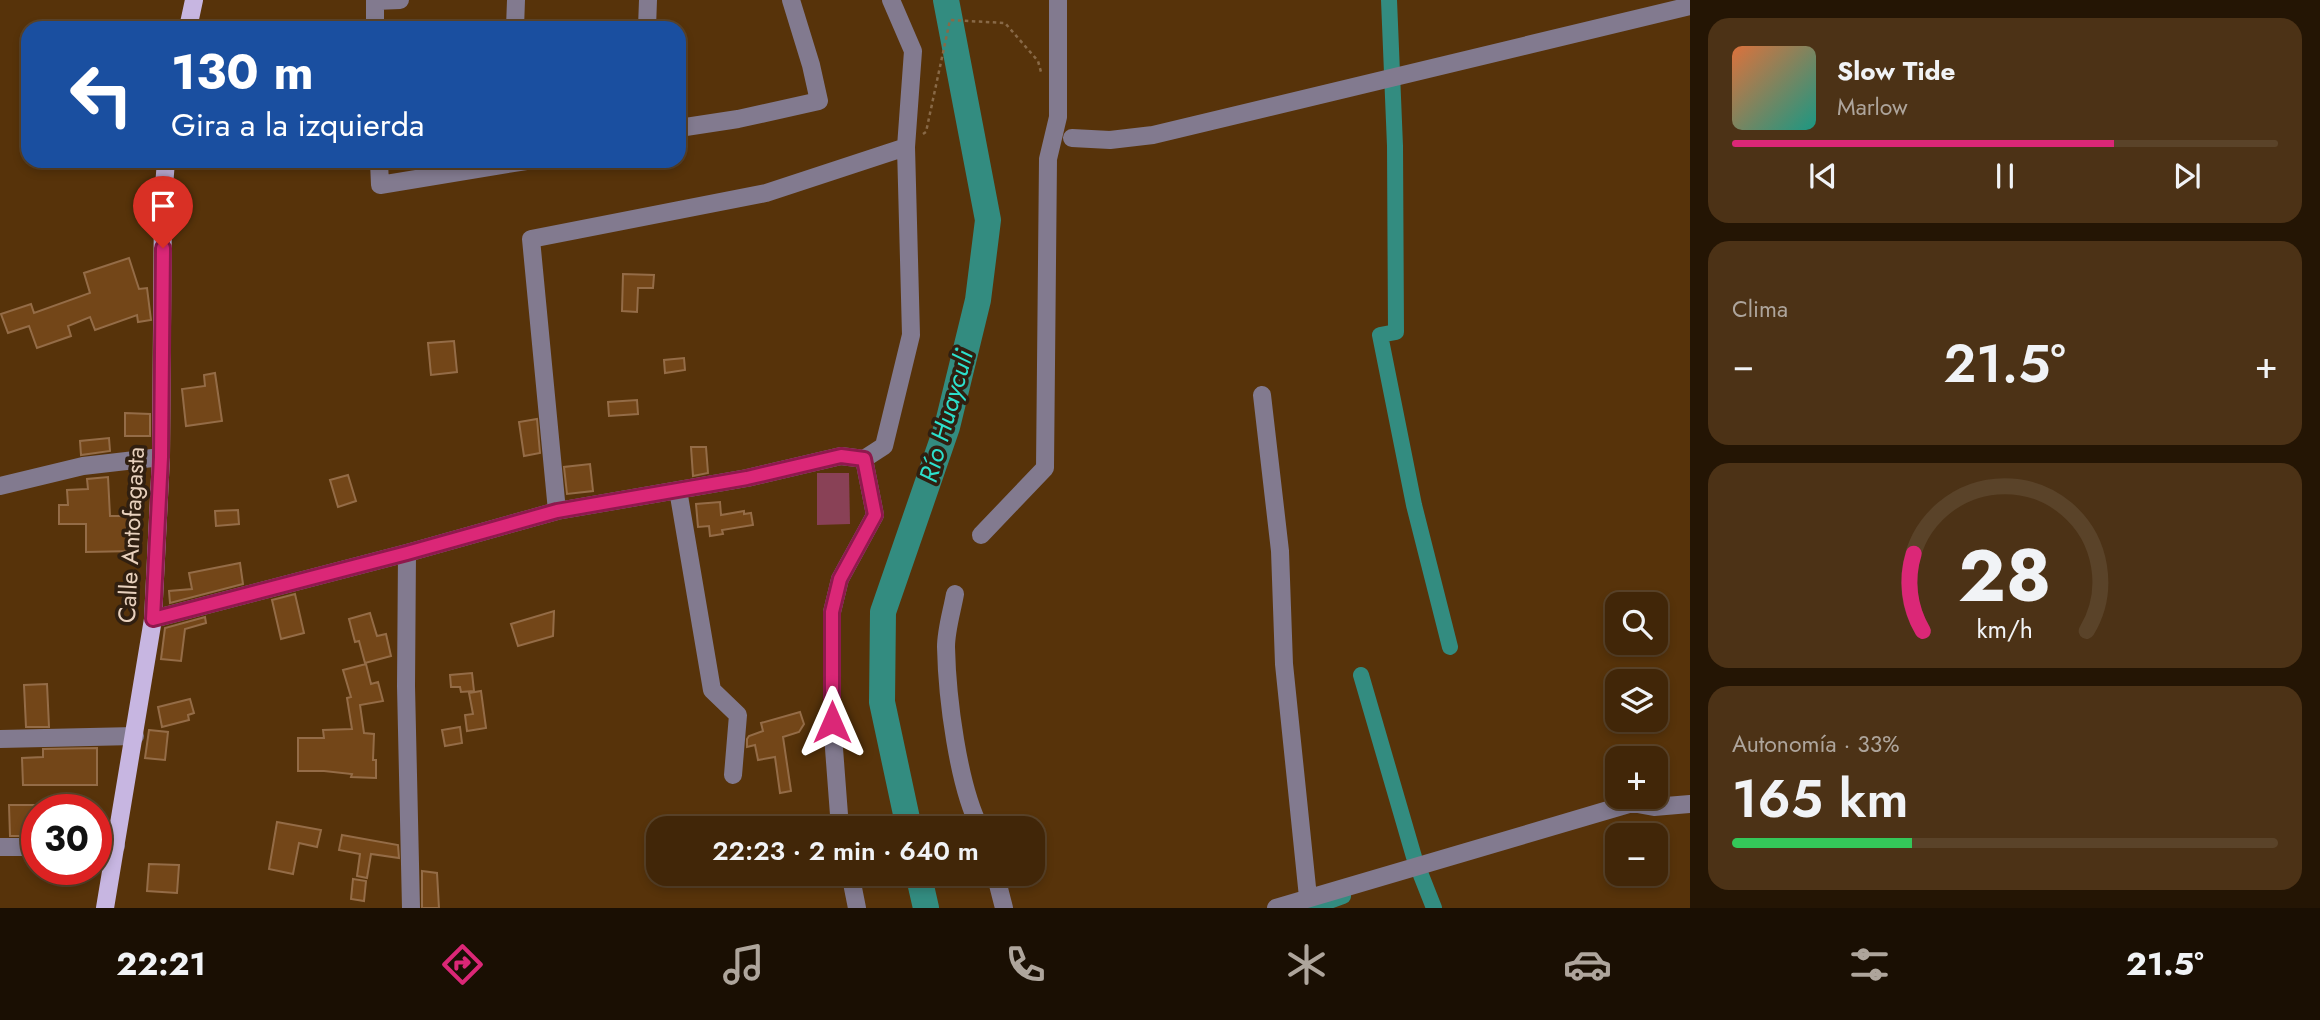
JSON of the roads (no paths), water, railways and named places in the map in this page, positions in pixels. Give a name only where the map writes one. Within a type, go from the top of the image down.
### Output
[{"type":"main road","points":[[190,21],[194,0]]},
{"type":"main road","name":"Calle Antofagasta","points":[[105,908],[153,619],[161,457],[165,168]]},
{"type":"street","points":[[375,21],[374,1],[400,0]]},
{"type":"street","points":[[515,21],[516,0]]},
{"type":"street","points":[[648,0],[648,21]]},
{"type":"street","points":[[686,127],[738,119],[819,101],[811,65],[790,0]]},
{"type":"street","points":[[153,619],[557,511],[747,478],[841,456],[864,459],[884,446],[911,335],[906,147],[913,51],[891,0]]},
{"type":"street","points":[[981,535],[1045,468],[1048,159],[1058,117],[1058,0]]},
{"type":"street","points":[[1072,138],[1110,140],[1153,135],[1690,6]]},
{"type":"street","points":[[557,511],[531,239],[766,193],[906,147]]},
{"type":"street","points":[[379,168],[380,185],[482,168]]},
{"type":"street","points":[[1262,395],[1280,551],[1284,664],[1308,897]]},
{"type":"street","points":[[0,485],[83,466],[161,457]]},
{"type":"street","points":[[839,816],[832,722],[832,612],[840,579],[875,515],[864,459]]},
{"type":"street","points":[[678,490],[712,691],[738,715],[733,775]]},
{"type":"street","points":[[407,553],[406,686],[411,908]]},
{"type":"street","points":[[955,594],[946,645],[954,729],[970,808],[974,816]]},
{"type":"street","points":[[0,739],[135,736]]},
{"type":"street","points":[[1276,908],[1632,803],[1654,807],[1690,804]]},
{"type":"street","points":[[0,847],[21,847]]},
{"type":"street","points":[[853,886],[857,908]]},
{"type":"street","points":[[998,886],[1004,908]]},
{"type":"waterway","name":"Río Huayculi","points":[[906,816],[882,702],[883,612],[947,427],[978,300],[988,220],[946,0]]},
{"type":"waterway","points":[[1389,0],[1395,146],[1396,332],[1380,335],[1414,505],[1450,647]]},
{"type":"waterway","points":[[1361,675],[1414,857]]},
{"type":"waterway","points":[[1419,870],[1434,908]]},
{"type":"waterway","name":"Río Huayculi","points":[[921,886],[926,908]]},
{"type":"waterway","points":[[1310,908],[1343,896]]}]
